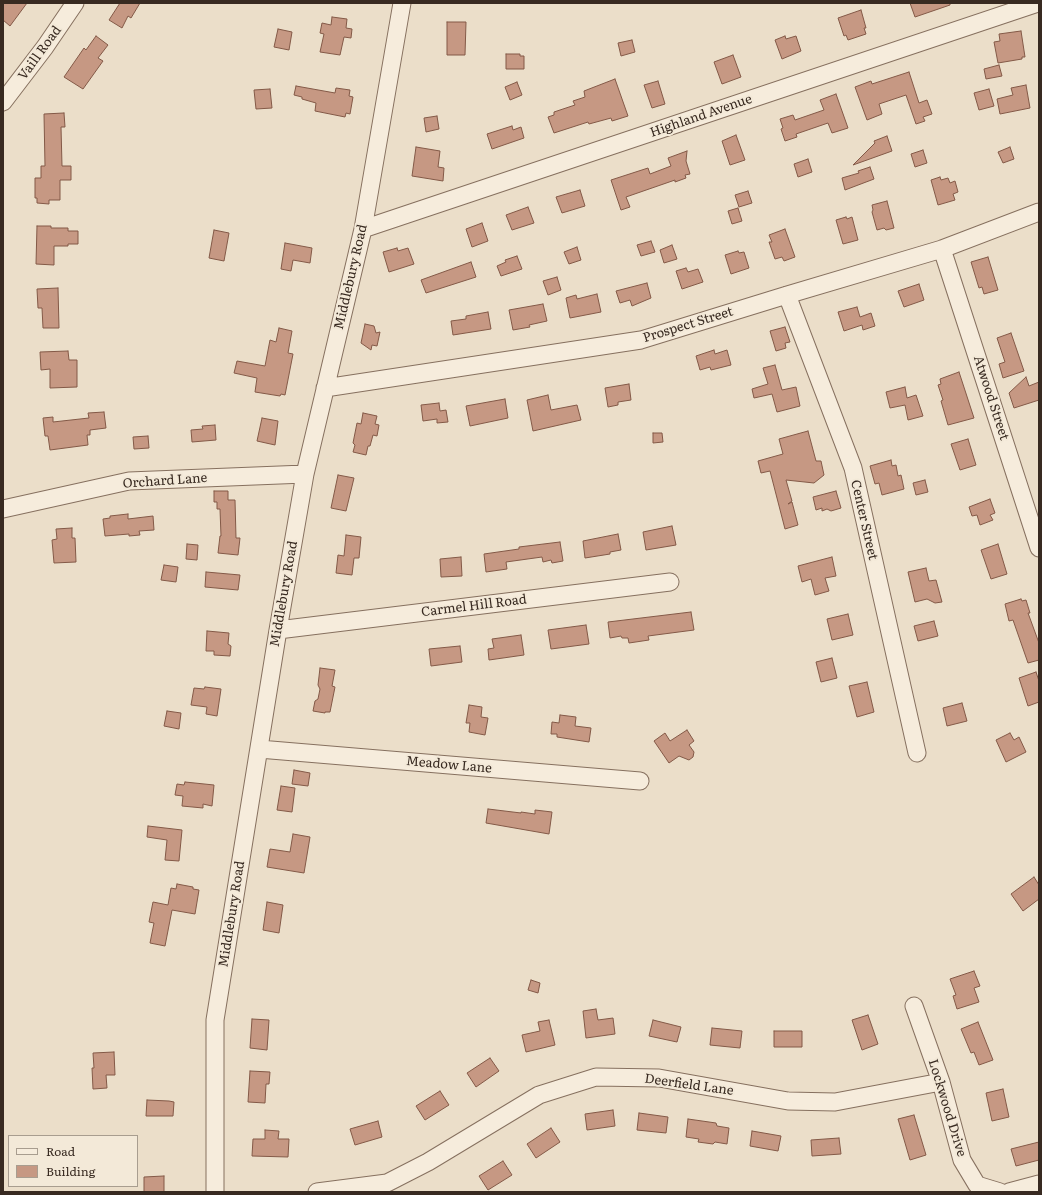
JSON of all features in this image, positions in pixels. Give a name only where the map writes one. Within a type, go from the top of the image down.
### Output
[{"type":"street","name":"Vaill Road","points":[[3,102],[46,47],[75,3]]},
{"type":"street","name":"Middlebury Road","points":[[215,1192],[215,1020],[258,749],[305,474],[363,229],[402,3]]},
{"type":"street","name":"Highland Avenue","points":[[363,229],[1039,4]]},
{"type":"street","name":"Prospect Street","points":[[325,388],[641,340],[787,294],[942,249],[1039,212]]},
{"type":"street","name":"Atwood Street","points":[[942,249],[1039,548]]},
{"type":"street","name":"Center Street","points":[[787,294],[852,468],[917,752]]},
{"type":"street","name":"Orchard Lane","points":[[3,509],[129,481],[305,474]]},
{"type":"street","name":"Carmel Hill Road","points":[[278,630],[670,582]]},
{"type":"street","name":"Meadow Lane","points":[[258,749],[640,781]]},
{"type":"street","name":"Lockwood Drive","points":[[914,1006],[941,1082],[962,1160],[977,1185],[1000,1192]]},
{"type":"street","name":"Deerfield Lane","points":[[317,1192],[387,1183],[428,1162],[539,1095],[596,1077],[659,1078],[788,1101],[835,1102],[941,1082]]},
{"type":"street","points":[[1009,1192],[1039,1184]]},
{"type":"building","points":[[3,3],[27,3],[10,26],[3,20]]},
{"type":"building","points":[[120,3],[140,3],[131,18],[128,16],[122,28],[109,20]]},
{"type":"building","points":[[910,3],[950,3],[950,5],[915,17]]},
{"type":"building","points":[[861,10],[866,28],[864,28],[866,34],[848,40],[846,35],[844,36],[838,18]]},
{"type":"building","points":[[332,17],[347,19],[346,28],[352,29],[351,38],[344,37],[340,55],[320,52],[324,34],[320,33],[322,23],[331,25]]},
{"type":"building","points":[[447,22],[466,22],[465,55],[447,55]]},
{"type":"building","points":[[278,29],[292,32],[289,50],[274,47]]},
{"type":"building","points":[[1021,31],[1025,57],[1022,57],[1022,59],[998,63],[994,42],[1000,41],[999,34]]},
{"type":"building","points":[[96,36],[108,45],[98,58],[103,61],[83,89],[64,77],[84,48],[86,50]]},
{"type":"building","points":[[785,36],[786,39],[796,36],[801,51],[782,59],[775,40]]},
{"type":"building","points":[[632,40],[635,52],[621,56],[618,43]]},
{"type":"building","points":[[506,54],[520,54],[520,56],[524,56],[524,69],[506,69]]},
{"type":"building","points":[[733,55],[741,77],[722,84],[714,62]]},
{"type":"building","points":[[999,65],[1002,76],[986,79],[984,69]]},
{"type":"building","points":[[909,72],[919,103],[927,100],[932,114],[923,117],[925,121],[916,124],[906,95],[879,104],[882,114],[867,120],[855,87],[871,81],[872,84]]},
{"type":"building","points":[[615,79],[628,116],[612,121],[611,118],[589,124],[588,122],[554,133],[548,117],[554,115],[554,112],[575,105],[573,101],[585,97],[584,91]]},
{"type":"building","points":[[658,81],[665,104],[652,108],[644,85]]},
{"type":"building","points":[[517,82],[522,95],[510,100],[505,87]]},
{"type":"building","points":[[1026,85],[1030,108],[1000,114],[997,99],[1013,95],[1011,88]]},
{"type":"building","points":[[296,86],[335,93],[336,88],[350,90],[349,96],[353,97],[350,114],[346,113],[345,117],[315,111],[316,103],[294,95]]},
{"type":"building","points":[[270,89],[272,108],[256,109],[254,90]]},
{"type":"building","points":[[989,89],[994,106],[979,110],[974,93]]},
{"type":"building","points":[[836,94],[848,128],[832,133],[828,123],[796,134],[797,137],[785,141],[781,129],[783,128],[780,119],[793,115],[795,120],[824,110],[820,100]]},
{"type":"building","points":[[64,113],[65,127],[61,127],[62,166],[71,166],[71,180],[60,180],[60,200],[49,200],[49,204],[37,203],[37,198],[35,198],[35,178],[41,178],[41,166],[45,166],[44,114]]},
{"type":"building","points":[[437,116],[439,129],[426,132],[424,118]]},
{"type":"building","points":[[512,126],[513,130],[521,127],[524,138],[492,149],[487,134]]},
{"type":"building","points":[[736,135],[745,160],[730,165],[722,141]]},
{"type":"building","points":[[887,136],[892,151],[853,165],[875,143],[874,141]]},
{"type":"building","points":[[416,147],[440,151],[438,167],[444,168],[443,181],[412,176]]},
{"type":"building","points":[[1010,147],[1014,159],[1003,163],[998,152]]},
{"type":"building","points":[[923,150],[927,163],[915,167],[911,154]]},
{"type":"building","points":[[687,151],[686,161],[690,174],[685,175],[686,178],[675,182],[675,180],[626,197],[630,207],[621,210],[611,180],[648,168],[650,174],[671,166],[668,158]]},
{"type":"building","points":[[808,159],[812,172],[798,177],[794,164]]},
{"type":"building","points":[[870,167],[874,179],[845,190],[842,178],[859,173],[858,171]]},
{"type":"building","points":[[940,177],[941,180],[948,178],[950,183],[955,181],[958,192],[953,194],[955,200],[938,205],[931,180]]},
{"type":"building","points":[[580,190],[585,206],[562,213],[556,197]]},
{"type":"building","points":[[748,191],[752,203],[739,207],[735,195]]},
{"type":"building","points":[[887,201],[894,228],[877,230],[872,212],[872,205]]},
{"type":"building","points":[[528,207],[534,223],[512,230],[506,215]]},
{"type":"building","points":[[738,208],[742,221],[732,224],[728,211]]},
{"type":"building","points":[[846,217],[847,219],[852,217],[858,240],[843,244],[836,220]]},
{"type":"building","points":[[482,223],[488,241],[472,247],[466,229]]},
{"type":"building","points":[[37,226],[68,228],[68,231],[78,231],[78,244],[54,246],[54,265],[36,264]]},
{"type":"building","points":[[785,229],[795,257],[784,261],[782,257],[775,259],[769,242],[772,242],[769,235]]},
{"type":"building","points":[[214,230],[229,233],[224,261],[209,258]]},
{"type":"building","points":[[651,241],[655,252],[641,256],[637,245]]},
{"type":"building","points":[[285,243],[312,248],[310,263],[293,260],[291,271],[281,269]]},
{"type":"building","points":[[672,245],[677,259],[664,263],[660,250]]},
{"type":"building","points":[[577,247],[581,260],[569,264],[564,252]]},
{"type":"building","points":[[397,248],[398,251],[408,248],[414,264],[389,272],[383,252]]},
{"type":"building","points":[[738,251],[739,253],[744,252],[749,268],[731,274],[725,255]]},
{"type":"building","points":[[517,256],[522,269],[501,276],[497,266],[506,262],[505,260]]},
{"type":"building","points":[[988,257],[998,290],[984,294],[982,287],[979,288],[971,262]]},
{"type":"building","points":[[471,262],[476,277],[426,293],[421,280]]},
{"type":"building","points":[[686,268],[688,272],[698,269],[703,282],[682,289],[676,271]]},
{"type":"building","points":[[557,277],[561,290],[548,295],[543,281]]},
{"type":"building","points":[[647,283],[651,298],[632,306],[630,300],[620,303],[616,291]]},
{"type":"building","points":[[919,284],[924,300],[904,307],[898,291]]},
{"type":"building","points":[[58,288],[59,328],[43,328],[42,308],[38,308],[37,289]]},
{"type":"building","points":[[597,294],[601,312],[570,318],[566,298],[576,295],[577,299]]},
{"type":"building","points":[[543,304],[547,321],[529,325],[530,327],[513,330],[509,310]]},
{"type":"building","points":[[857,307],[860,317],[871,313],[875,326],[863,330],[862,325],[844,331],[838,312]]},
{"type":"building","points":[[488,312],[491,329],[453,335],[451,321],[466,319],[466,316]]},
{"type":"building","points":[[365,324],[374,326],[376,333],[380,332],[377,346],[372,345],[371,350],[361,343]]},
{"type":"building","points":[[785,327],[790,342],[785,343],[786,348],[776,351],[770,331]]},
{"type":"building","points":[[279,328],[292,331],[288,353],[293,354],[285,395],[281,394],[280,396],[255,392],[257,378],[234,373],[237,361],[265,366],[270,340],[276,342]]},
{"type":"building","points":[[1011,333],[1024,371],[1003,378],[999,364],[1005,362],[997,338]]},
{"type":"building","points":[[714,350],[715,354],[727,350],[731,365],[711,370],[710,367],[700,370],[696,356]]},
{"type":"building","points":[[68,351],[69,360],[77,360],[77,387],[50,388],[50,369],[41,370],[40,352]]},
{"type":"building","points":[[775,365],[782,390],[796,387],[800,406],[777,412],[772,394],[754,398],[752,389],[768,384],[763,368]]},
{"type":"building","points":[[959,372],[974,418],[948,425],[941,401],[943,400],[938,385],[941,384],[940,379]]},
{"type":"building","points":[[1026,377],[1029,386],[1039,382],[1039,400],[1014,408],[1009,393]]},
{"type":"building","points":[[629,384],[631,400],[618,402],[618,405],[608,407],[605,388]]},
{"type":"building","points":[[905,387],[907,398],[916,395],[923,416],[908,420],[905,405],[890,408],[886,392]]},
{"type":"building","points":[[548,395],[551,410],[577,405],[581,420],[533,431],[527,400]]},
{"type":"building","points":[[505,399],[508,418],[470,426],[466,406]]},
{"type":"building","points":[[439,403],[440,411],[446,410],[448,422],[437,423],[437,419],[423,421],[421,405]]},
{"type":"building","points":[[104,412],[106,428],[90,430],[90,435],[87,435],[88,445],[50,450],[48,436],[45,436],[43,418],[53,417],[53,422],[89,418],[88,413]]},
{"type":"building","points":[[363,413],[377,416],[375,424],[379,425],[377,436],[373,435],[366,455],[353,452],[355,445],[353,443],[357,423],[361,424]]},
{"type":"building","points":[[262,418],[278,421],[275,445],[257,441]]},
{"type":"building","points":[[215,425],[216,440],[192,442],[191,430],[203,429],[202,426]]},
{"type":"building","points":[[808,431],[816,461],[821,461],[824,475],[814,483],[786,480],[792,501],[788,504],[792,502],[798,525],[785,529],[770,471],[761,473],[758,461],[783,454],[779,439]]},
{"type":"building","points":[[653,433],[662,433],[663,442],[653,443]]},
{"type":"building","points":[[148,436],[149,448],[134,449],[133,437]]},
{"type":"building","points":[[968,439],[976,465],[960,470],[951,444]]},
{"type":"building","points":[[891,460],[892,466],[896,465],[898,476],[901,475],[904,489],[882,495],[879,483],[875,484],[870,466]]},
{"type":"building","points":[[338,475],[354,478],[346,511],[331,508]]},
{"type":"building","points":[[925,480],[928,492],[916,495],[913,483]]},
{"type":"building","points":[[214,491],[228,491],[228,500],[235,500],[236,538],[240,538],[238,555],[218,553],[221,536],[220,509],[217,509],[217,502],[214,502]]},
{"type":"building","points":[[836,491],[841,508],[831,511],[827,509],[822,511],[822,508],[816,510],[813,497]]},
{"type":"building","points":[[990,499],[995,513],[990,515],[993,520],[980,525],[977,515],[972,516],[969,507]]},
{"type":"building","points":[[128,514],[128,519],[153,516],[154,530],[139,531],[140,535],[129,536],[129,534],[105,536],[103,519],[110,518],[110,516]]},
{"type":"building","points":[[672,526],[676,545],[646,550],[643,532]]},
{"type":"building","points":[[72,528],[72,538],[75,538],[76,562],[54,563],[52,540],[57,539],[56,529]]},
{"type":"building","points":[[618,534],[621,550],[610,552],[610,554],[585,558],[583,541]]},
{"type":"building","points":[[346,535],[361,537],[359,558],[354,558],[352,575],[336,573],[338,555],[344,556]]},
{"type":"building","points":[[560,542],[563,561],[552,563],[551,560],[543,562],[542,557],[506,562],[507,569],[486,572],[484,554],[519,549],[519,547]]},
{"type":"building","points":[[187,544],[198,545],[197,560],[186,559]]},
{"type":"building","points":[[998,544],[1007,574],[991,579],[981,550]]},
{"type":"building","points":[[461,557],[462,576],[441,577],[440,559]]},
{"type":"building","points":[[832,557],[836,576],[825,578],[829,591],[815,595],[811,579],[802,582],[798,566]]},
{"type":"building","points":[[164,565],[178,567],[176,582],[161,580]]},
{"type":"building","points":[[926,568],[929,581],[936,580],[942,602],[935,603],[927,599],[915,602],[908,572]]},
{"type":"building","points":[[206,572],[240,575],[238,590],[205,587]]},
{"type":"building","points":[[1021,599],[1022,601],[1026,600],[1030,613],[1028,613],[1039,643],[1039,660],[1028,663],[1013,620],[1009,621],[1005,604]]},
{"type":"building","points":[[691,612],[694,630],[648,636],[649,640],[629,643],[628,638],[622,638],[621,636],[610,638],[608,622]]},
{"type":"building","points":[[848,614],[853,635],[832,640],[827,619]]},
{"type":"building","points":[[934,621],[938,636],[918,641],[914,626]]},
{"type":"building","points":[[586,625],[589,644],[551,649],[548,630]]},
{"type":"building","points":[[207,631],[229,633],[228,644],[231,646],[230,656],[214,655],[214,651],[206,651]]},
{"type":"building","points":[[521,635],[524,655],[489,660],[488,649],[494,648],[492,639]]},
{"type":"building","points":[[460,646],[462,662],[431,666],[429,649]]},
{"type":"building","points":[[832,658],[837,678],[821,682],[816,662]]},
{"type":"building","points":[[320,668],[335,670],[332,686],[335,687],[330,712],[325,713],[313,711],[320,689],[318,685]]},
{"type":"building","points":[[1036,672],[1039,681],[1039,702],[1028,706],[1019,678]]},
{"type":"building","points":[[867,682],[874,712],[857,717],[849,686]]},
{"type":"building","points":[[205,687],[221,689],[217,716],[206,714],[207,707],[191,705],[194,688],[204,689]]},
{"type":"building","points":[[962,703],[967,721],[947,726],[943,708]]},
{"type":"building","points":[[469,705],[482,707],[481,717],[488,718],[485,735],[469,732],[470,723],[466,723]]},
{"type":"building","points":[[167,711],[181,713],[179,729],[164,726]]},
{"type":"building","points":[[560,715],[576,717],[575,726],[591,728],[589,742],[557,737],[557,734],[551,734],[552,722],[559,723]]},
{"type":"building","points":[[687,730],[694,741],[689,745],[694,752],[693,757],[689,760],[679,756],[669,763],[654,741],[665,733],[670,741]]},
{"type":"building","points":[[1010,733],[1014,740],[1019,737],[1026,752],[1006,762],[996,740]]},
{"type":"building","points":[[294,770],[310,773],[308,786],[292,784]]},
{"type":"building","points":[[185,782],[214,785],[212,806],[203,804],[203,808],[182,806],[183,796],[175,795],[177,784],[184,785]]},
{"type":"building","points":[[281,786],[295,788],[292,812],[277,810]]},
{"type":"building","points":[[488,809],[535,814],[535,810],[552,812],[549,834],[486,823]]},
{"type":"building","points":[[148,826],[182,830],[179,861],[165,860],[167,840],[147,837]]},
{"type":"building","points":[[293,834],[310,837],[304,873],[267,867],[270,849],[290,852]]},
{"type":"building","points":[[1034,877],[1039,885],[1039,899],[1023,911],[1011,894]]},
{"type":"building","points":[[177,884],[193,887],[193,889],[199,890],[195,914],[172,910],[165,946],[150,943],[154,923],[149,922],[153,902],[168,905],[171,888],[176,889]]},
{"type":"building","points":[[267,902],[283,905],[279,933],[263,930]]},
{"type":"building","points":[[974,971],[980,986],[974,988],[979,1002],[957,1009],[953,996],[956,995],[950,979]]},
{"type":"building","points":[[531,980],[540,983],[538,993],[528,990]]},
{"type":"building","points":[[596,1009],[598,1020],[613,1018],[615,1034],[586,1038],[583,1011]]},
{"type":"building","points":[[868,1015],[878,1044],[862,1050],[852,1020]]},
{"type":"building","points":[[252,1019],[269,1020],[267,1050],[250,1048]]},
{"type":"building","points":[[549,1020],[555,1045],[526,1052],[522,1035],[540,1031],[538,1022]]},
{"type":"building","points":[[653,1020],[681,1027],[677,1042],[649,1036]]},
{"type":"building","points":[[978,1022],[993,1060],[979,1065],[974,1052],[971,1053],[961,1029]]},
{"type":"building","points":[[712,1028],[742,1031],[740,1048],[710,1045]]},
{"type":"building","points":[[774,1031],[802,1031],[802,1047],[774,1047]]},
{"type":"building","points":[[114,1052],[115,1075],[106,1075],[107,1088],[93,1089],[93,1053]]},
{"type":"building","points":[[490,1058],[499,1071],[476,1087],[467,1073]]},
{"type":"building","points":[[250,1071],[270,1072],[269,1084],[266,1084],[265,1103],[248,1102]]},
{"type":"building","points":[[1003,1089],[1009,1117],[992,1121],[986,1093]]},
{"type":"building","points":[[440,1091],[449,1105],[425,1120],[416,1106]]},
{"type":"building","points":[[147,1100],[174,1102],[173,1116],[146,1116]]},
{"type":"building","points":[[613,1110],[615,1126],[587,1130],[585,1114]]},
{"type":"building","points":[[639,1113],[668,1117],[666,1133],[637,1130]]},
{"type":"building","points":[[914,1115],[926,1155],[910,1160],[898,1119]]},
{"type":"building","points":[[688,1119],[716,1123],[717,1126],[729,1128],[727,1144],[698,1142],[699,1139],[686,1137]]},
{"type":"building","points":[[378,1121],[382,1137],[355,1145],[350,1129]]},
{"type":"building","points":[[551,1128],[560,1142],[536,1158],[527,1144]]},
{"type":"building","points":[[265,1130],[279,1131],[278,1139],[289,1139],[288,1157],[252,1156],[253,1139],[265,1139]]},
{"type":"building","points":[[752,1131],[781,1136],[778,1151],[750,1146]]},
{"type":"building","points":[[839,1138],[841,1154],[812,1156],[811,1140]]},
{"type":"building","points":[[1039,1142],[1039,1160],[1016,1166],[1011,1149]]},
{"type":"building","points":[[503,1161],[512,1175],[488,1190],[479,1176]]},
{"type":"building","points":[[164,1176],[164,1192],[144,1192],[144,1177]]}]
